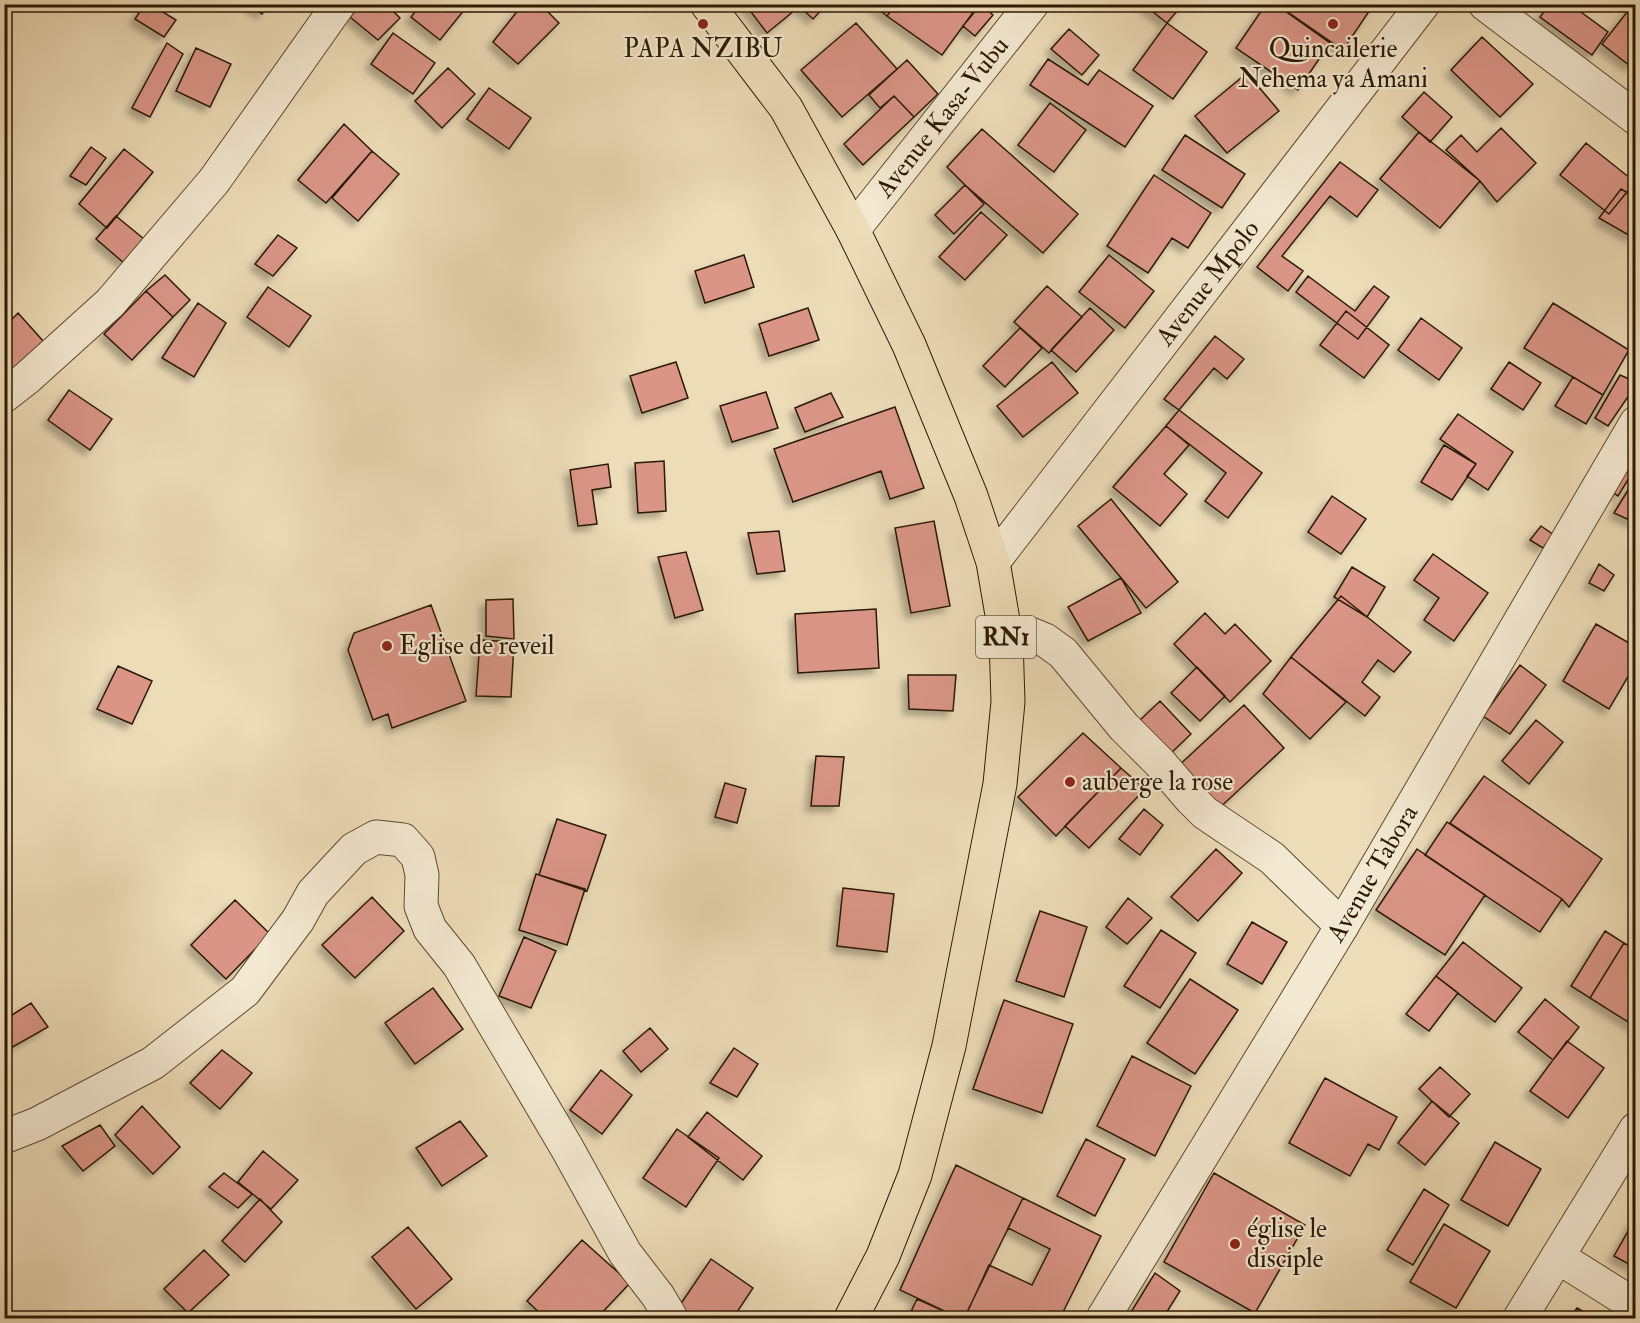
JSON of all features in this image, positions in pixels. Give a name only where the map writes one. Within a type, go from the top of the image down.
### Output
[{"type":"highway","name":"RN1","points":[[708,4],[786,108],[853,230],[909,345],[971,496],[993,562],[1006,638],[1008,702],[1000,784],[949,1046],[915,1175],[883,1256],[851,1318]]},
{"type":"street","points":[[4,396],[27,378],[117,294],[214,181],[339,4]]},
{"type":"street","name":"Avenue Kasa-Vubu","points":[[853,230],[1032,4]]},
{"type":"street","name":"Avenue Mpolo","points":[[993,562],[1423,4]]},
{"type":"street","points":[[1485,4],[1635,118]]},
{"type":"street","name":"Avenue Tabora","points":[[1103,1318],[1342,926],[1635,423]]},
{"type":"street","points":[[1006,638],[1028,633],[1045,640],[1063,653],[1124,727],[1205,813],[1272,858],[1342,926]]},
{"type":"street","points":[[4,1137],[37,1124],[153,1063],[245,991],[298,920],[313,893],[354,849],[376,837],[403,840],[418,857],[422,875],[421,906],[430,929],[459,965],[567,1148],[625,1253],[658,1296],[671,1318]]},
{"type":"street","points":[[1520,1318],[1635,1129]]},
{"type":"street","points":[[1558,1257],[1635,1306]]},
{"type":"building","points":[[145,4],[150,4],[176,20],[164,37],[135,19]]},
{"type":"building","points":[[247,4],[268,4],[262,14]]},
{"type":"building","points":[[361,4],[386,4],[400,18],[378,40],[350,17]]},
{"type":"building","points":[[421,4],[469,4],[440,40],[411,17]]},
{"type":"building","points":[[523,4],[540,4],[559,23],[518,64],[493,42]]},
{"type":"building","points":[[745,4],[791,4],[795,10],[767,33]]},
{"type":"building","points":[[797,4],[827,4],[813,19]]},
{"type":"building","points":[[872,4],[896,4],[887,16]]},
{"type":"building","points":[[896,4],[973,4],[977,7],[942,55],[887,16]]},
{"type":"building","points":[[981,4],[993,15],[975,36],[963,26]]},
{"type":"building","points":[[1143,4],[1183,4],[1167,23]]},
{"type":"building","points":[[1266,4],[1275,4],[1330,43],[1298,90],[1236,48]]},
{"type":"building","name":"Quincailerie Nehema ya Amani","points":[[1280,4],[1374,4],[1343,50],[1279,6]]},
{"type":"building","points":[[1550,4],[1570,4],[1608,32],[1592,55],[1540,17]]},
{"type":"building","points":[[1631,7],[1636,11],[1636,59],[1630,66],[1602,44]]},
{"type":"building","points":[[856,23],[897,69],[842,117],[801,70]]},
{"type":"building","points":[[1167,23],[1207,52],[1173,99],[1133,70]]},
{"type":"building","points":[[1069,29],[1099,55],[1082,75],[1051,49]]},
{"type":"building","points":[[393,33],[435,63],[413,94],[371,64]]},
{"type":"building","points":[[1482,37],[1533,84],[1500,117],[1451,70]]},
{"type":"building","points":[[167,43],[183,54],[150,117],[132,108]]},
{"type":"building","points":[[196,48],[231,64],[210,107],[176,91]]},
{"type":"building","points":[[1048,59],[1088,85],[1099,70],[1153,106],[1125,147],[1030,85]]},
{"type":"building","points":[[907,60],[938,94],[914,117],[894,96],[880,108],[869,95]]},
{"type":"building","points":[[448,68],[475,94],[442,128],[415,101]]},
{"type":"building","points":[[1247,73],[1279,111],[1227,153],[1195,116]]},
{"type":"building","points":[[489,88],[531,118],[509,149],[467,119]]},
{"type":"building","points":[[1424,92],[1452,117],[1430,142],[1402,117]]},
{"type":"building","points":[[894,96],[914,117],[863,165],[844,144]]},
{"type":"building","points":[[1050,103],[1086,130],[1054,172],[1018,145]]},
{"type":"building","points":[[344,124],[372,151],[326,203],[298,180]]},
{"type":"building","points":[[1501,128],[1536,163],[1497,202],[1480,181],[1446,150],[1461,135],[1477,152]]},
{"type":"building","points":[[982,129],[1078,214],[1043,253],[947,167]]},
{"type":"building","points":[[1419,132],[1480,181],[1440,228],[1380,179]]},
{"type":"building","points":[[1185,135],[1245,174],[1222,208],[1162,170]]},
{"type":"building","points":[[1586,143],[1635,182],[1609,214],[1560,175]]},
{"type":"building","points":[[91,147],[106,158],[86,185],[70,176]]},
{"type":"building","points":[[124,149],[153,172],[107,228],[79,204]]},
{"type":"building","points":[[372,151],[399,174],[358,221],[332,198]]},
{"type":"building","points":[[1340,162],[1378,190],[1357,217],[1330,196],[1282,256],[1303,271],[1288,291],[1257,267]]},
{"type":"building","points":[[1154,175],[1211,213],[1188,248],[1172,238],[1148,273],[1107,246]]},
{"type":"building","points":[[965,185],[984,204],[954,234],[935,215]]},
{"type":"building","points":[[1621,189],[1636,198],[1636,231],[1632,237],[1599,218]]},
{"type":"building","points":[[981,212],[1007,235],[965,280],[939,257]]},
{"type":"building","points":[[116,216],[144,239],[124,263],[96,239]]},
{"type":"building","points":[[278,235],[297,248],[273,276],[255,264]]},
{"type":"building","points":[[744,255],[754,287],[705,303],[695,271]]},
{"type":"building","points":[[1109,255],[1154,291],[1125,328],[1079,292]]},
{"type":"building","points":[[165,275],[190,300],[173,317],[146,291]]},
{"type":"building","points":[[1308,276],[1355,311],[1374,286],[1389,297],[1358,339],[1296,292]]},
{"type":"building","points":[[1047,286],[1082,317],[1049,353],[1014,322]]},
{"type":"building","points":[[268,287],[311,316],[289,347],[247,317]]},
{"type":"building","points":[[146,291],[173,317],[132,360],[104,334]]},
{"type":"building","points":[[198,303],[226,323],[194,377],[162,358]]},
{"type":"building","points":[[1553,303],[1629,350],[1603,395],[1524,348]]},
{"type":"building","points":[[808,308],[819,340],[769,356],[759,324]]},
{"type":"building","points":[[1090,308],[1114,330],[1076,372],[1051,350]]},
{"type":"building","points":[[1346,311],[1389,345],[1364,378],[1320,345]]},
{"type":"building","points":[[18,313],[44,342],[4,378],[4,327]]},
{"type":"building","points":[[1421,318],[1462,348],[1439,380],[1398,350]]},
{"type":"building","points":[[1020,328],[1042,348],[1005,387],[983,366]]},
{"type":"building","points":[[1215,336],[1244,359],[1227,379],[1214,368],[1179,410],[1164,399]]},
{"type":"building","points":[[676,362],[688,398],[642,413],[630,376]]},
{"type":"building","points":[[1052,362],[1078,393],[1023,437],[997,406]]},
{"type":"building","points":[[1509,362],[1541,383],[1523,410],[1491,389]]},
{"type":"building","points":[[1620,375],[1636,382],[1636,385],[1608,426],[1595,418]]},
{"type":"building","points":[[1573,377],[1603,395],[1586,424],[1555,406]]},
{"type":"building","points":[[69,390],[112,419],[90,450],[48,420]]},
{"type":"building","points":[[766,392],[778,428],[732,442],[720,406]]},
{"type":"building","points":[[831,393],[843,417],[805,432],[795,408]]},
{"type":"building","points":[[895,407],[924,488],[890,499],[881,471],[793,502],[774,449]]},
{"type":"building","points":[[1179,410],[1262,473],[1228,518],[1205,501],[1226,473],[1166,426]]},
{"type":"building","points":[[1458,414],[1513,452],[1488,490],[1467,476],[1476,464],[1440,439]]},
{"type":"building","points":[[1166,426],[1189,445],[1164,474],[1187,494],[1160,526],[1113,487]]},
{"type":"building","points":[[1444,445],[1476,464],[1452,500],[1421,482]]},
{"type":"building","points":[[664,461],[666,511],[638,513],[635,463]]},
{"type":"building","points":[[608,464],[611,487],[592,490],[597,524],[578,526],[570,470]]},
{"type":"building","points":[[1624,464],[1634,470],[1618,496],[1607,489]]},
{"type":"building","points":[[1636,477],[1636,523],[1614,513]]},
{"type":"building","points":[[1332,496],[1366,519],[1341,554],[1308,532]]},
{"type":"building","points":[[1111,499],[1178,582],[1146,608],[1078,526]]},
{"type":"building","points":[[934,521],[950,606],[911,613],[895,528]]},
{"type":"building","points":[[1541,526],[1554,535],[1543,548],[1530,540]]},
{"type":"building","points":[[779,531],[785,571],[757,574],[748,533]]},
{"type":"building","points":[[686,552],[703,610],[675,618],[658,557]]},
{"type":"building","points":[[1433,554],[1488,593],[1454,641],[1424,620],[1439,598],[1414,580]]},
{"type":"building","points":[[1599,564],[1614,575],[1604,591],[1589,583]]},
{"type":"building","points":[[1352,567],[1385,587],[1367,617],[1334,597]]},
{"type":"building","points":[[1121,578],[1141,613],[1088,641],[1068,607]]},
{"type":"building","points":[[1341,596],[1411,652],[1394,672],[1378,660],[1362,682],[1380,697],[1365,716],[1291,657]]},
{"type":"building","points":[[513,599],[514,639],[486,636],[486,600]]},
{"type":"building","points":[[431,605],[466,701],[392,728],[388,714],[373,720],[348,650],[354,633]]},
{"type":"building","points":[[876,609],[879,668],[798,673],[795,614]]},
{"type":"building","points":[[1205,613],[1225,634],[1235,624],[1271,661],[1230,702],[1174,644]]},
{"type":"building","points":[[1596,624],[1636,647],[1636,663],[1609,709],[1563,681]]},
{"type":"building","points":[[480,640],[514,642],[511,697],[476,696]]},
{"type":"building","points":[[1291,657],[1346,702],[1310,739],[1263,694]]},
{"type":"building","points":[[1520,665],[1546,685],[1510,734],[1483,716]]},
{"type":"building","points":[[118,666],[152,681],[132,724],[97,709]]},
{"type":"building","points":[[1197,667],[1225,696],[1200,721],[1171,693]]},
{"type":"building","points":[[908,675],[956,675],[953,711],[909,709]]},
{"type":"building","points":[[1160,701],[1191,734],[1169,755],[1138,722]]},
{"type":"building","points":[[1244,705],[1284,748],[1214,813],[1174,770]]},
{"type":"building","points":[[1536,720],[1563,742],[1529,784],[1502,761]]},
{"type":"building","name":"auberge la rose","points":[[1083,733],[1121,768],[1056,836],[1018,797]]},
{"type":"building","points":[[816,756],[844,757],[839,806],[811,806]]},
{"type":"building","points":[[1121,768],[1145,789],[1089,848],[1065,826]]},
{"type":"building","points":[[1484,776],[1602,859],[1569,907],[1562,899],[1450,823]]},
{"type":"building","points":[[725,783],[746,789],[737,823],[715,817]]},
{"type":"building","points":[[1144,809],[1163,825],[1140,855],[1119,839]]},
{"type":"building","points":[[557,819],[606,835],[587,891],[539,875]]},
{"type":"building","points":[[1447,822],[1562,899],[1540,932],[1425,855]]},
{"type":"building","points":[[1216,849],[1242,873],[1198,921],[1171,897]]},
{"type":"building","points":[[1417,849],[1485,895],[1445,955],[1376,910]]},
{"type":"building","points":[[536,874],[585,889],[567,945],[519,930]]},
{"type":"building","points":[[843,888],[894,894],[887,952],[837,946]]},
{"type":"building","points":[[372,897],[404,931],[355,978],[322,945]]},
{"type":"building","points":[[1128,898],[1152,918],[1127,944],[1106,927]]},
{"type":"building","points":[[235,900],[270,934],[226,979],[191,945]]},
{"type":"building","points":[[1040,911],[1087,927],[1064,997],[1016,981]]},
{"type":"building","points":[[1252,922],[1287,942],[1262,984],[1227,964]]},
{"type":"building","points":[[1161,930],[1196,953],[1160,1008],[1124,986]]},
{"type":"building","points":[[1605,931],[1624,943],[1590,998],[1571,986]]},
{"type":"building","points":[[524,937],[556,951],[531,1008],[499,996]]},
{"type":"building","points":[[1463,942],[1522,988],[1495,1022],[1436,976]]},
{"type":"building","points":[[1624,943],[1636,950],[1636,1027],[1590,998]]},
{"type":"building","points":[[1436,976],[1458,993],[1429,1031],[1406,1014]]},
{"type":"building","points":[[1190,979],[1238,1010],[1195,1074],[1147,1043]]},
{"type":"building","points":[[433,988],[463,1029],[415,1064],[385,1023]]},
{"type":"building","points":[[1545,999],[1579,1027],[1553,1060],[1518,1032]]},
{"type":"building","points":[[1004,1000],[1073,1024],[1042,1113],[973,1089]]},
{"type":"building","points":[[31,1003],[48,1027],[9,1049],[4,1042],[4,1020]]},
{"type":"building","points":[[650,1028],[668,1049],[641,1072],[623,1051]]},
{"type":"building","points":[[1567,1041],[1604,1068],[1568,1118],[1530,1091]]},
{"type":"building","points":[[734,1048],[758,1064],[737,1097],[710,1083]]},
{"type":"building","points":[[222,1050],[252,1073],[220,1109],[190,1083]]},
{"type":"building","points":[[1132,1056],[1191,1086],[1155,1156],[1097,1126]]},
{"type":"building","points":[[1440,1067],[1470,1094],[1449,1117],[1419,1089]]},
{"type":"building","points":[[601,1070],[632,1095],[602,1134],[570,1110]]},
{"type":"building","points":[[1325,1078],[1397,1117],[1379,1150],[1368,1144],[1350,1176],[1289,1143]]},
{"type":"building","points":[[1432,1101],[1459,1123],[1425,1165],[1398,1143]]},
{"type":"building","points":[[142,1106],[180,1147],[153,1174],[115,1135]]},
{"type":"building","points":[[707,1112],[762,1156],[743,1180],[688,1137]]},
{"type":"building","points":[[460,1121],[487,1156],[442,1186],[416,1148]]},
{"type":"building","points":[[100,1125],[115,1146],[83,1171],[62,1146]]},
{"type":"building","points":[[677,1129],[719,1158],[686,1207],[643,1178]]},
{"type":"building","points":[[1086,1139],[1125,1159],[1095,1216],[1057,1196]]},
{"type":"building","points":[[1495,1142],[1541,1169],[1508,1226],[1461,1200]]},
{"type":"building","points":[[263,1151],[298,1180],[271,1209],[238,1182]]},
{"type":"building","points":[[956,1165],[1023,1198],[964,1318],[959,1318],[900,1290]]},
{"type":"building","points":[[224,1173],[252,1194],[238,1208],[209,1187]]},
{"type":"building","name":"église le disciple","points":[[1214,1173],[1305,1225],[1255,1313],[1164,1262]]},
{"type":"building","points":[[1424,1189],[1449,1205],[1413,1265],[1387,1250]]},
{"type":"building","points":[[1023,1198],[1101,1236],[1060,1318],[974,1318],[966,1315],[989,1265],[1032,1285],[1050,1249],[1008,1228]]},
{"type":"building","points":[[260,1199],[282,1222],[245,1262],[222,1241]]},
{"type":"building","points":[[1636,1217],[1636,1268],[1614,1256]]},
{"type":"building","points":[[1444,1224],[1490,1251],[1456,1308],[1410,1282]]},
{"type":"building","points":[[408,1227],[452,1279],[416,1309],[372,1257]]},
{"type":"building","points":[[582,1240],[630,1283],[597,1318],[545,1318],[527,1301]]},
{"type":"building","points":[[204,1250],[229,1275],[188,1313],[164,1289]]},
{"type":"building","points":[[711,1259],[753,1288],[733,1318],[693,1318],[678,1308]]},
{"type":"building","points":[[1155,1273],[1180,1291],[1163,1318],[1128,1317]]},
{"type":"building","points":[[917,1299],[959,1318],[908,1318]]},
{"type":"building","points":[[1577,1308],[1595,1318],[1570,1318]]},
{"type":"place","name":"PAPA NZIBU","points":[[703,24]]},
{"type":"place","name":"Quincailerie Nehema ya Amani","points":[[1333,24]]},
{"type":"place","name":"Eglise de reveil","points":[[387,646]]},
{"type":"place","name":"auberge la rose","points":[[1070,782]]},
{"type":"place","name":"église le disciple","points":[[1235,1244]]}]
